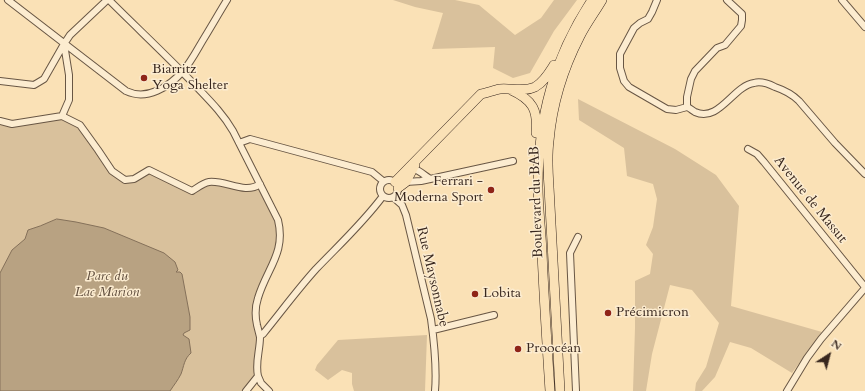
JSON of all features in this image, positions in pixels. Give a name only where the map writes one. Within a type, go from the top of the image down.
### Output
[{"type":"main road","name":"Boulevard du BAB","points":[[550,391],[538,186],[539,149],[546,104],[560,58],[571,34],[592,0]]},
{"type":"main road","name":"Boulevard du BAB","points":[[560,391],[548,172],[549,141],[552,115],[568,61],[580,36],[602,0]]},
{"type":"main road","points":[[396,185],[418,158],[481,94],[499,89],[510,90],[534,87],[549,74],[553,66],[560,58]]},
{"type":"main road","points":[[510,90],[522,95],[530,102],[535,111],[537,125],[534,147],[538,186]]},
{"type":"main road","points":[[396,185],[406,182],[410,169]]},
{"type":"street","points":[[8,0],[126,91],[141,95],[158,91],[182,72],[196,53],[227,0]]},
{"type":"street","points":[[0,81],[34,85],[44,79],[70,35],[108,0],[182,72],[226,119],[278,220],[280,228],[277,255],[261,288],[255,310],[256,322],[260,336],[256,368],[261,383],[269,391]]},
{"type":"street","points":[[657,0],[648,19],[634,28],[620,54],[620,68],[624,81],[629,87],[667,109],[676,110],[687,107],[696,113],[705,114],[722,107],[745,86],[754,83],[766,83],[780,88],[794,96],[799,101],[835,143],[865,174]]},
{"type":"street","points":[[687,107],[691,79],[695,71],[717,48],[725,45],[741,26],[742,14],[727,0]]},
{"type":"street","points":[[842,0],[865,28]]},
{"type":"street","points":[[62,116],[69,100],[69,75],[64,44]]},
{"type":"street","points":[[0,121],[12,124],[62,116],[80,125],[112,171],[125,180],[134,179],[149,170],[192,191],[202,184],[210,182],[248,189],[256,187],[260,184]]},
{"type":"street","points":[[239,143],[250,139],[372,172],[383,181],[390,180],[396,185],[396,195],[388,198],[381,194],[379,188],[383,181]]},
{"type":"street","name":"Avenue de Massut","points":[[748,149],[757,154],[764,162],[864,291]]},
{"type":"street","points":[[406,182],[421,181],[513,161]]},
{"type":"street","points":[[410,169],[430,179]]},
{"type":"street","points":[[260,336],[292,296],[364,220],[383,196]]},
{"type":"street","name":"Rue Maysonnabe","points":[[393,197],[402,205],[406,215],[431,319],[435,372],[434,391]]},
{"type":"street","points":[[576,391],[570,253],[578,237]]},
{"type":"street","points":[[787,391],[807,358],[864,291]]},
{"type":"street","points":[[433,330],[494,315]]},
{"type":"street","points":[[246,391],[258,376]]},
{"type":"green space","points":[[393,0],[455,0],[479,5],[515,35],[541,18],[554,0],[577,0],[554,31],[530,73],[513,78],[493,68],[495,47],[432,49],[443,13],[415,7]]},
{"type":"green space","points":[[578,99],[675,149],[716,175],[739,206],[731,306],[822,332],[792,373],[751,348],[730,342],[715,377],[702,391],[695,391],[696,383],[706,367],[719,323],[692,290],[670,285],[652,354],[646,391],[633,391],[635,281],[650,274],[653,254],[646,245],[653,227],[657,199],[653,184],[627,176],[624,148],[579,120]]},
{"type":"green space","name":"Parc du Lac Marion","points":[[62,116],[80,125],[112,171],[125,180],[149,170],[192,191],[209,182],[248,189],[260,184],[278,220],[280,237],[257,299],[260,336],[258,376],[246,391],[0,391],[0,121],[12,124]]},
{"type":"green space","points":[[427,335],[425,391],[354,391],[352,384],[352,373],[342,370],[328,380],[315,370],[317,365],[338,340]]},
{"type":"shaded area","points":[[57,219],[104,228],[164,253],[175,262],[178,270],[176,272],[180,272],[182,274],[190,317],[190,330],[183,335],[189,339],[191,353],[186,360],[180,376],[170,391],[0,391],[0,273],[12,250],[25,239],[28,230]]},
{"type":"place","name":"Biarritz Yoga Shelter","points":[[144,78]]},
{"type":"place","name":"Ferrari - Moderna Sport","points":[[491,190]]},
{"type":"place","name":"Lobita","points":[[475,294]]},
{"type":"place","name":"Précimicron","points":[[608,313]]},
{"type":"place","name":"Proocéan","points":[[518,349]]}]
